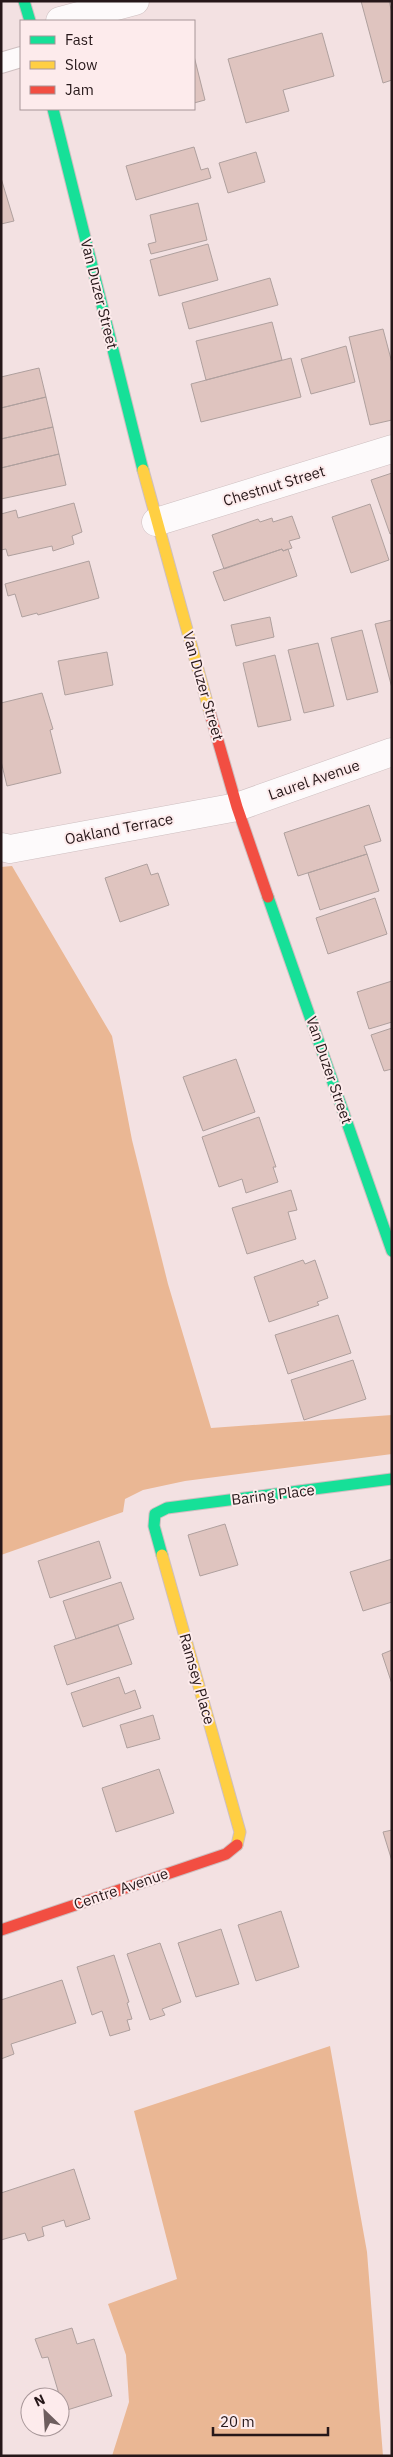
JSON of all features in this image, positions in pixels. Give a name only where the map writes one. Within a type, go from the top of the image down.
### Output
[{"type":"main road","points":[[24,1],[30,20]]},
{"type":"main road","name":"Van Duzer Street","points":[[53,110],[156,522],[237,807],[392,1251]]},
{"type":"main road","name":"Baring Place","points":[[155,1514],[167,1508],[392,1479]]},
{"type":"main road","name":"Ramsey Place","points":[[155,1514],[154,1526],[240,1832],[238,1844]]},
{"type":"main road","name":"Centre Avenue","points":[[1,1930],[226,1854],[238,1844]]},
{"type":"street","points":[[64,20],[135,1]]},
{"type":"street","name":"Chestnut Street","points":[[156,522],[392,449]]},
{"type":"street","name":"Laurel Avenue","points":[[237,807],[392,752]]},
{"type":"street","name":"Oakland Terrace","points":[[1,847],[10,849],[237,807]]},
{"type":"lane","points":[[1,62],[20,57]]},
{"type":"shaded area","points":[[12,866],[112,1036],[132,1140],[168,1284],[211,1428],[392,1415],[392,1454],[185,1481],[143,1490],[125,1499],[123,1512],[1,1555],[1,867]]},
{"type":"shaded area","points":[[330,2046],[367,2252],[383,2456],[112,2456],[129,2402],[126,2355],[108,2304],[177,2279],[134,2111]]},
{"type":"building","points":[[361,1],[389,1],[392,13],[392,80],[383,83]]},
{"type":"building","points":[[322,33],[334,76],[283,90],[289,111],[246,123],[228,59]]},
{"type":"building","points":[[195,60],[205,100],[195,103]]},
{"type":"building","points":[[194,147],[201,170],[208,168],[211,178],[136,200],[126,166]]},
{"type":"building","points":[[256,152],[265,182],[228,193],[219,163]]},
{"type":"building","points":[[1,178],[14,221],[1,224]]},
{"type":"building","points":[[198,203],[207,240],[151,254],[148,244],[156,242],[150,215]]},
{"type":"building","points":[[208,244],[218,280],[159,296],[150,260]]},
{"type":"building","points":[[270,278],[278,305],[189,329],[182,303]]},
{"type":"building","points":[[272,322],[282,360],[206,380],[196,341]]},
{"type":"building","points":[[383,329],[392,363],[392,420],[370,425],[349,337]]},
{"type":"building","points":[[346,346],[355,382],[311,394],[301,359]]},
{"type":"building","points":[[291,358],[301,397],[201,422],[191,384]]},
{"type":"building","points":[[39,368],[46,397],[1,408],[1,377]]},
{"type":"building","points":[[46,397],[53,427],[1,439],[1,408]]},
{"type":"building","points":[[53,427],[59,454],[1,468],[1,439]]},
{"type":"building","points":[[59,454],[66,485],[1,499],[1,468]]},
{"type":"building","points":[[392,473],[392,533],[390,534],[371,480]]},
{"type":"building","points":[[74,503],[82,532],[72,536],[74,544],[53,551],[52,546],[8,556],[6,549],[1,550],[1,514],[16,510],[18,518]]},
{"type":"building","points":[[370,504],[389,560],[351,573],[332,517]]},
{"type":"building","points":[[292,516],[300,538],[289,541],[292,548],[283,551],[282,549],[224,569],[212,535],[258,519],[260,522],[272,518],[273,522]]},
{"type":"building","points":[[282,549],[283,551],[288,549],[297,576],[224,601],[213,572]]},
{"type":"building","points":[[89,561],[99,598],[38,615],[37,613],[22,617],[15,594],[8,596],[5,584]]},
{"type":"building","points":[[270,617],[274,637],[236,646],[231,625]]},
{"type":"building","points":[[392,620],[392,688],[375,624]]},
{"type":"building","points":[[362,630],[378,692],[347,700],[331,638]]},
{"type":"building","points":[[318,643],[334,706],[304,713],[288,650]]},
{"type":"building","points":[[107,652],[113,685],[65,695],[58,661]]},
{"type":"building","points":[[275,655],[291,720],[258,727],[243,663]]},
{"type":"building","points":[[42,693],[53,729],[50,730],[61,773],[7,786],[1,761],[1,703]]},
{"type":"building","points":[[369,805],[381,841],[364,846],[367,854],[298,876],[284,833]]},
{"type":"building","points":[[367,854],[379,891],[320,910],[308,873]]},
{"type":"building","points":[[147,864],[151,875],[158,873],[169,905],[120,922],[105,878]]},
{"type":"building","points":[[375,898],[387,934],[328,954],[316,918]]},
{"type":"building","points":[[392,981],[392,1022],[369,1029],[357,992]]},
{"type":"building","points":[[392,1028],[392,1069],[384,1071],[371,1035]]},
{"type":"building","points":[[236,1059],[255,1112],[203,1131],[183,1077]]},
{"type":"building","points":[[259,1117],[276,1167],[273,1167],[278,1182],[246,1193],[242,1179],[219,1187],[202,1137]]},
{"type":"building","points":[[291,1190],[297,1210],[288,1212],[296,1239],[247,1254],[232,1208]]},
{"type":"building","points":[[303,1260],[305,1264],[315,1260],[328,1298],[317,1302],[319,1305],[269,1322],[254,1277]]},
{"type":"building","points":[[338,1315],[351,1353],[288,1374],[275,1335]]},
{"type":"building","points":[[353,1360],[366,1399],[304,1420],[291,1380]]},
{"type":"building","points":[[225,1524],[238,1565],[200,1576],[188,1535]]},
{"type":"building","points":[[99,1541],[111,1578],[50,1598],[38,1561]]},
{"type":"building","points":[[392,1559],[392,1602],[363,1611],[350,1572]]},
{"type":"building","points":[[121,1582],[134,1619],[76,1639],[63,1601]]},
{"type":"building","points":[[118,1625],[132,1664],[67,1685],[54,1646]]},
{"type":"building","points":[[392,1650],[392,1684],[382,1654]]},
{"type":"building","points":[[119,1677],[125,1694],[135,1690],[141,1708],[83,1727],[71,1693]]},
{"type":"building","points":[[153,1715],[160,1739],[127,1748],[120,1725]]},
{"type":"building","points":[[159,1769],[174,1813],[116,1832],[102,1788]]},
{"type":"building","points":[[392,1830],[392,1861],[383,1832]]},
{"type":"building","points":[[281,1911],[299,1967],[256,1981],[238,1925]]},
{"type":"building","points":[[221,1929],[239,1984],[196,1997],[178,1943]]},
{"type":"building","points":[[160,1943],[181,2002],[162,2009],[165,2015],[150,2020],[127,1954]]},
{"type":"building","points":[[114,1955],[129,2002],[127,2003],[132,2019],[127,2020],[130,2030],[110,2036],[102,2011],[92,2015],[77,1967]]},
{"type":"building","points":[[62,1980],[76,2023],[11,2044],[14,2054],[1,2059],[1,2000]]},
{"type":"building","points":[[74,2169],[90,2219],[66,2227],[64,2220],[42,2227],[44,2236],[28,2241],[25,2233],[1,2240],[1,2193]]},
{"type":"building","points":[[72,2328],[77,2344],[94,2339],[112,2396],[70,2409],[70,2387],[57,2387],[48,2357],[42,2358],[35,2339]]},
{"type":"traffic: fast","points":[[24,1],[30,20]]},
{"type":"traffic: fast","points":[[53,110],[143,470]]},
{"type":"traffic: fast","points":[[268,897],[392,1251]]},
{"type":"traffic: fast","points":[[162,1555],[154,1526],[155,1514],[167,1508],[392,1479]]},
{"type":"traffic: slow","points":[[143,470],[210,713]]},
{"type":"traffic: slow","points":[[162,1555],[240,1832],[237,1845]]},
{"type":"traffic: jam","points":[[210,713],[237,807],[268,897]]},
{"type":"traffic: jam","points":[[1,1930],[226,1854],[237,1845]]}]
